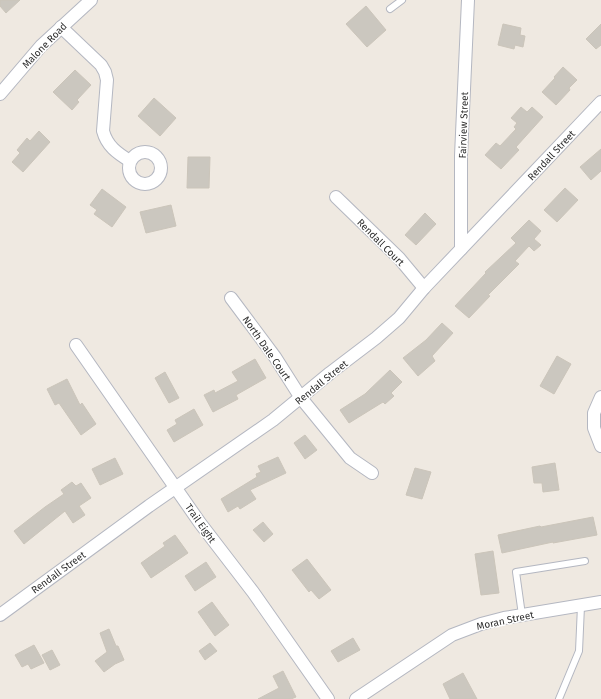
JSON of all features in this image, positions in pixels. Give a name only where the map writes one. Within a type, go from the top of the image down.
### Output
[{"type":"street","name":"Malone Road","points":[[0,94],[41,46],[91,0]]},
{"type":"street","name":"Fairview Street","points":[[461,249],[461,156],[468,0]]},
{"type":"street","points":[[61,27],[102,66],[107,80],[103,131],[105,138],[116,153],[130,161]]},
{"type":"street","name":"Rendall Street","points":[[0,615],[176,487],[273,420],[330,373],[376,338],[399,318],[424,288],[601,102]]},
{"type":"street","name":"Rendall Court","points":[[336,197],[399,258],[424,288]]},
{"type":"street","name":"North Dale Court","points":[[231,298],[275,357],[301,398],[350,458],[372,472]]},
{"type":"street","name":"Trail Eight","points":[[76,345],[200,523],[253,592],[328,699]]},
{"type":"street","points":[[601,398],[594,413],[594,428],[601,446]]},
{"type":"street","name":"Moran Street","points":[[363,697],[452,635],[481,624],[522,615],[601,602]]},
{"type":"lane","points":[[390,9],[402,0]]},
{"type":"lane","points":[[522,615],[516,572],[585,561]]},
{"type":"lane","points":[[560,699],[579,651],[580,606]]},
{"type":"building","points":[[0,0],[20,0],[6,13],[0,6]]},
{"type":"building","points":[[366,6],[386,30],[367,47],[346,24]]},
{"type":"building","points":[[503,24],[521,28],[520,35],[525,36],[523,47],[515,45],[514,49],[498,45]]},
{"type":"building","points":[[601,24],[601,45],[596,49],[586,39]]},
{"type":"building","points":[[563,67],[577,80],[556,105],[542,92]]},
{"type":"building","points":[[75,70],[91,85],[77,100],[79,102],[72,110],[53,92]]},
{"type":"building","points":[[154,98],[176,118],[160,136],[138,116]]},
{"type":"building","points":[[521,107],[527,112],[532,107],[543,117],[516,147],[519,150],[501,169],[485,155],[496,143],[500,146],[516,129],[514,127],[517,123],[511,118]]},
{"type":"building","points":[[39,131],[50,142],[23,172],[12,162],[20,153],[17,150],[27,138],[30,141]]},
{"type":"building","points":[[601,149],[601,171],[591,180],[580,167]]},
{"type":"building","points":[[188,157],[210,157],[209,188],[187,188]]},
{"type":"building","points":[[565,188],[578,200],[557,222],[544,210]]},
{"type":"building","points":[[102,189],[126,207],[112,227],[94,214],[97,210],[90,205]]},
{"type":"building","points":[[171,205],[176,226],[146,233],[140,212]]},
{"type":"building","points":[[425,213],[436,224],[416,245],[405,235]]},
{"type":"building","points":[[529,220],[541,231],[534,239],[541,245],[534,251],[529,246],[515,261],[519,264],[488,295],[490,296],[469,318],[455,306],[486,273],[485,272],[516,243],[511,238]]},
{"type":"building","points":[[442,323],[453,333],[432,356],[435,361],[418,376],[403,358],[426,340]]},
{"type":"building","points":[[557,356],[571,364],[554,394],[540,386]]},
{"type":"building","points":[[255,359],[266,378],[236,395],[238,399],[213,412],[204,395],[214,390],[215,393],[238,381],[232,372]]},
{"type":"building","points":[[390,370],[402,382],[391,393],[394,396],[385,404],[383,402],[349,423],[340,410],[365,394]]},
{"type":"building","points":[[165,372],[179,398],[169,403],[155,378]]},
{"type":"building","points":[[67,379],[80,405],[82,403],[96,424],[81,435],[59,403],[55,405],[47,389]]},
{"type":"building","points":[[194,409],[203,425],[174,442],[167,430],[177,424],[175,420]]},
{"type":"building","points":[[305,435],[317,450],[305,459],[294,443]]},
{"type":"building","points":[[278,457],[286,473],[250,490],[256,499],[240,509],[238,506],[228,512],[221,499],[257,477],[256,474],[261,472],[258,466]]},
{"type":"building","points":[[115,458],[123,474],[100,485],[92,469]]},
{"type":"building","points":[[555,463],[559,490],[543,492],[542,483],[534,483],[532,467]]},
{"type":"building","points":[[415,468],[431,472],[422,499],[406,495]]},
{"type":"building","points":[[72,482],[76,486],[81,483],[91,498],[79,506],[85,515],[73,523],[65,511],[24,544],[14,531],[64,494],[61,490]]},
{"type":"building","points":[[593,517],[597,535],[553,542],[502,553],[498,535]]},
{"type":"building","points":[[263,522],[273,534],[264,542],[253,530]]},
{"type":"building","points":[[175,535],[188,553],[151,578],[141,563],[165,546],[163,543]]},
{"type":"building","points":[[493,551],[499,593],[481,595],[475,554]]},
{"type":"building","points":[[307,559],[331,590],[319,599],[311,590],[309,592],[292,570]]},
{"type":"building","points":[[206,562],[216,577],[195,591],[185,576]]},
{"type":"building","points":[[212,602],[229,625],[215,636],[198,612]]},
{"type":"building","points":[[109,629],[124,660],[115,664],[104,672],[95,661],[107,652],[100,633]]},
{"type":"building","points":[[353,638],[360,650],[338,662],[331,651]]},
{"type":"building","points":[[210,643],[217,651],[205,660],[199,651]]},
{"type":"building","points":[[34,645],[44,663],[31,669],[28,664],[22,667],[15,655]]},
{"type":"building","points":[[52,650],[60,665],[50,670],[42,655]]},
{"type":"building","points":[[283,671],[296,697],[291,699],[258,699],[279,688],[273,676]]},
{"type":"building","points":[[463,673],[477,699],[450,699],[443,684]]}]
